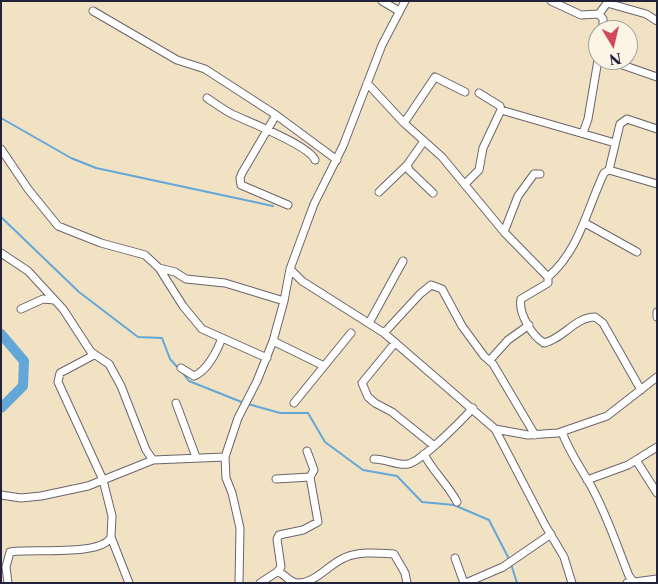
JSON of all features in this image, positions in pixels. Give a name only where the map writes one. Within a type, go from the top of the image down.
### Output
[{"type":"street","points":[[382,1],[399,11]]},
{"type":"street","points":[[239,583],[240,528],[232,493],[226,478],[225,457],[238,418],[267,358],[273,341],[284,301],[290,269],[314,204],[336,160],[367,83],[405,1]]},
{"type":"street","points":[[551,1],[581,15],[599,14]]},
{"type":"street","points":[[599,14],[607,2],[646,14],[657,21]]},
{"type":"street","points":[[93,11],[177,60],[205,69],[276,115],[336,160]]},
{"type":"street","points":[[599,14],[603,20]]},
{"type":"street","points":[[583,134],[588,119],[596,70]]},
{"type":"street","points":[[635,70],[657,78]]},
{"type":"street","points":[[404,123],[434,77],[465,92]]},
{"type":"street","points":[[367,83],[404,123],[442,157],[504,232],[548,277]]},
{"type":"street","points":[[479,93],[500,106],[501,110],[615,142]]},
{"type":"street","points":[[207,98],[232,114],[267,129],[306,151],[314,156],[315,160]]},
{"type":"street","points":[[465,184],[479,170],[483,148],[501,110]]},
{"type":"street","points":[[276,115],[242,173],[240,180],[242,185],[288,205]]},
{"type":"street","points":[[641,390],[603,323],[595,317],[582,320],[551,342],[544,343],[529,325],[519,307],[521,299],[545,286],[548,277],[560,267],[585,223],[602,179],[609,170],[620,124],[627,119],[657,130]]},
{"type":"street","points":[[379,192],[407,165],[424,142]]},
{"type":"street","points":[[1,149],[28,189],[58,226],[101,243],[145,255],[159,268],[198,324],[210,333],[267,358]]},
{"type":"street","points":[[407,165],[409,170],[433,194]]},
{"type":"street","points":[[609,170],[657,184]]},
{"type":"street","points":[[504,232],[518,196],[534,174],[540,174]]},
{"type":"street","points":[[585,223],[637,252]]},
{"type":"street","points":[[1,253],[28,271],[56,302],[94,355],[109,364],[146,450],[153,460]]},
{"type":"street","points":[[369,323],[404,261]]},
{"type":"street","points":[[159,268],[175,272],[186,279],[225,283],[284,301]]},
{"type":"street","points":[[290,269],[302,281],[384,334],[473,408],[495,429],[564,557],[572,583]]},
{"type":"street","points":[[384,334],[420,294],[431,285],[437,286],[442,290],[462,326],[484,356],[490,360],[535,435]]},
{"type":"street","points":[[21,309],[42,298],[51,298],[56,302]]},
{"type":"street","points":[[657,312],[657,317]]},
{"type":"street","points":[[490,360],[508,340],[529,325]]},
{"type":"street","points":[[294,404],[351,333]]},
{"type":"street","points":[[181,368],[194,376],[199,374],[217,350],[222,338]]},
{"type":"street","points":[[273,341],[324,366]]},
{"type":"street","points":[[394,344],[362,383],[368,397],[392,412],[433,445]]},
{"type":"street","points":[[94,355],[60,373],[58,382],[103,480],[112,516],[111,537],[128,582]]},
{"type":"street","points":[[495,429],[514,434],[535,435],[562,432],[606,416],[657,377]]},
{"type":"street","points":[[176,403],[196,457]]},
{"type":"street","points":[[374,459],[386,459],[406,464],[416,462],[459,424],[473,408]]},
{"type":"street","points":[[562,432],[569,450],[587,480],[611,529],[630,582],[657,579]]},
{"type":"street","points":[[587,480],[607,474],[657,447]]},
{"type":"street","points":[[260,583],[277,572],[281,567],[277,539],[279,535],[303,530],[318,522],[310,476],[314,470],[307,451]]},
{"type":"street","points":[[424,454],[437,473],[446,482],[457,502]]},
{"type":"street","points":[[1,495],[21,498],[41,496],[103,480],[153,460],[225,457]]},
{"type":"street","points":[[636,460],[657,493]]},
{"type":"street","points":[[276,479],[310,476]]},
{"type":"street","points":[[455,558],[465,583],[503,567],[551,534]]},
{"type":"street","points":[[8,583],[4,561],[10,552],[21,550],[65,551],[103,544],[111,537]]},
{"type":"street","points":[[277,572],[282,573],[290,580],[302,582],[316,578],[345,557],[386,553],[394,554],[398,558],[407,583]]},
{"type":"waterway","points":[[1,118],[71,158],[96,168],[273,206]]},
{"type":"waterway","points":[[1,217],[79,292],[138,337],[162,338],[170,359],[179,369]]},
{"type":"waterway","points":[[1,334],[24,361],[23,386],[1,408]]},
{"type":"waterway","points":[[182,372],[189,381],[244,403]]},
{"type":"waterway","points":[[248,404],[280,413],[308,413],[325,442],[363,470],[397,476],[422,502],[454,505],[489,520],[509,559]]},
{"type":"waterway","points":[[511,564],[517,583]]}]
